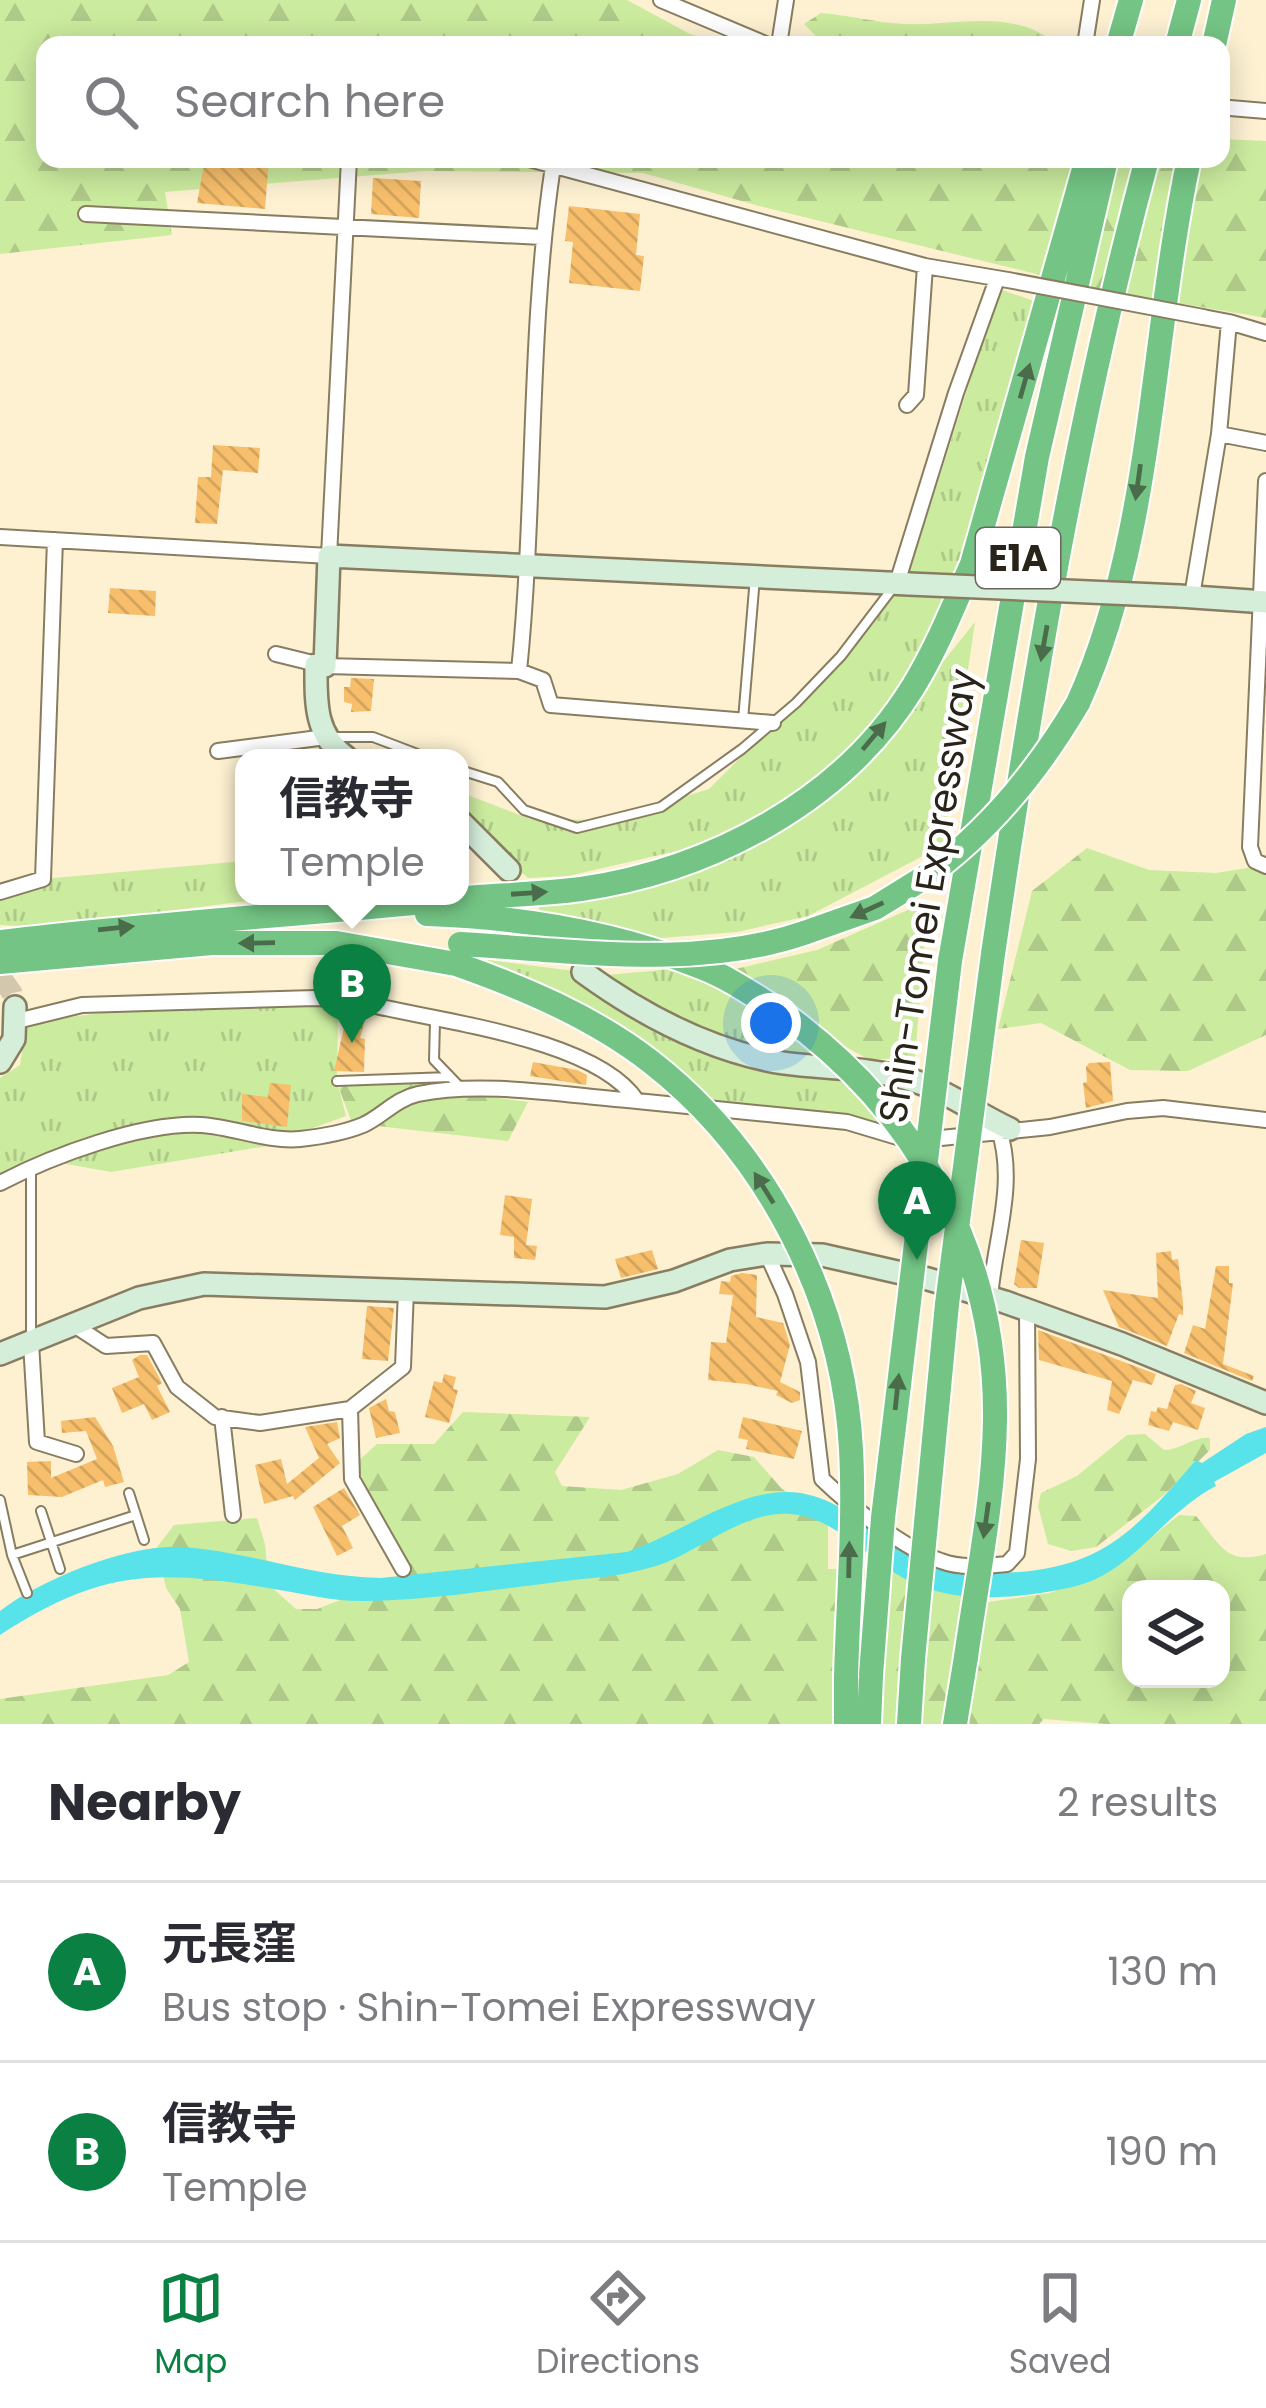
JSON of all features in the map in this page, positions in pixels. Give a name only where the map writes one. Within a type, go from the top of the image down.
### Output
[{"type":"highway","points":[[1121,36],[1131,0]]},
{"type":"highway","points":[[1137,36],[1147,0]]},
{"type":"highway","points":[[1179,36],[1189,0]]},
{"type":"highway","points":[[1216,36],[1224,0]]},
{"type":"highway","points":[[469,899],[580,889],[643,876],[738,842],[776,820],[853,760],[911,690],[972,564],[1084,168]]},
{"type":"highway","name":"Shin-Tomei Expressway","points":[[869,1724],[859,1676],[886,1496],[950,961],[1037,457],[1104,168]]},
{"type":"highway","name":"Shin-Tomei Expressway","points":[[909,1724],[947,1304],[993,954],[1028,730],[1080,451],[1145,168]]},
{"type":"highway","points":[[0,962],[212,944],[336,943],[458,954],[662,954],[759,946],[874,908],[925,877],[948,861],[1018,792],[1050,751],[1078,703],[1114,610],[1173,234],[1188,168]]},
{"type":"highway","points":[[0,942],[168,923],[405,905]]},
{"type":"highway","points":[[329,912],[459,915],[586,932],[704,968],[819,1040],[869,1086],[922,1154],[968,1255],[992,1354],[991,1486],[955,1724]]},
{"type":"highway","points":[[458,954],[588,1022],[648,1059],[679,1085],[760,1180],[806,1262],[832,1334],[851,1447],[859,1676],[846,1724]]},
{"type":"street","points":[[661,0],[747,36]]},
{"type":"street","points":[[780,36],[786,0]]},
{"type":"street","points":[[1086,36],[1092,0]]},
{"type":"street","points":[[1230,108],[1266,111]]},
{"type":"street","points":[[325,666],[349,168]]},
{"type":"street","points":[[519,671],[530,564],[542,237],[553,168]]},
{"type":"street","points":[[560,168],[925,266],[1204,317],[1266,334]]},
{"type":"street","points":[[86,214],[542,237]]},
{"type":"street","points":[[907,405],[916,395],[925,266]]},
{"type":"street","points":[[903,584],[956,393],[1002,280]]},
{"type":"street","points":[[1186,596],[1219,434],[1229,322]]},
{"type":"street","points":[[1219,434],[1266,443]]},
{"type":"street","points":[[1262,858],[1250,847],[1260,747],[1266,481]]},
{"type":"street","points":[[0,537],[1263,602]]},
{"type":"street","points":[[0,892],[43,880],[55,540]]},
{"type":"street","points":[[276,655],[325,666]]},
{"type":"street","points":[[338,749],[317,719],[316,665],[519,671],[543,680],[551,705],[773,723]]},
{"type":"street","points":[[218,751],[326,737]]},
{"type":"street","points":[[469,830],[509,870]]},
{"type":"street","points":[[583,972],[638,1009],[740,1054],[907,1078],[951,1093],[1004,1130],[1006,1174],[990,1298]]},
{"type":"street","points":[[0,1062],[14,1039],[16,1014],[82,1005],[350,1000],[580,1056],[626,1084],[637,1101]]},
{"type":"street","points":[[0,1183],[102,1142],[198,1125],[301,1138],[362,1125],[398,1100],[463,1090],[848,1121],[897,1137],[941,1138],[1072,1124],[1163,1108],[1266,1120]]},
{"type":"street","points":[[767,1254],[808,1362],[822,1479],[903,1542],[960,1566],[1007,1564],[1017,1552],[1028,1460],[1027,1310]]},
{"type":"street","points":[[0,1354],[139,1298],[204,1284],[604,1297],[674,1281],[730,1260],[767,1254],[823,1256],[1027,1310],[1266,1402]]},
{"type":"street","points":[[74,1325],[106,1346],[153,1343],[177,1387],[215,1417],[260,1423],[350,1409],[403,1366],[406,1288]]},
{"type":"street","points":[[31,1343],[37,1442],[76,1454]]},
{"type":"street","points":[[350,1409],[352,1479],[403,1569]]},
{"type":"street","points":[[222,1418],[233,1515]]},
{"type":"lane","points":[[743,720],[755,576]]},
{"type":"lane","points":[[469,773],[497,782],[524,810],[577,828],[661,807],[773,723],[842,656],[903,584]]},
{"type":"lane","points":[[326,737],[373,737],[404,749]]},
{"type":"lane","points":[[435,1021],[434,1060],[463,1090]]},
{"type":"lane","points":[[337,1081],[450,1078]]},
{"type":"lane","points":[[31,1167],[31,1343]]},
{"type":"lane","points":[[129,1493],[144,1540]]},
{"type":"lane","points":[[0,1500],[12,1555],[27,1593]]},
{"type":"lane","points":[[41,1511],[60,1569]]},
{"type":"lane","points":[[12,1555],[136,1515]]},
{"type":"green space","points":[[0,0],[627,0],[697,36],[36,36],[36,168],[1230,168],[1230,139],[1266,141],[1266,318],[1101,290],[643,173],[425,171],[165,192],[172,235],[0,254]]},
{"type":"green space","points":[[821,13],[905,24],[984,21],[1023,26],[1045,36],[816,36],[804,24]]},
{"type":"green space","points":[[999,289],[1034,301],[966,570],[914,670],[830,780],[720,841],[568,876],[528,878],[469,826],[469,795],[530,819],[611,820],[709,789],[831,667],[911,567]]},
{"type":"green space","points":[[975,622],[942,846],[808,916],[737,932],[661,938],[613,934],[539,911],[540,899],[767,831],[839,791]]},
{"type":"green space","points":[[1087,848],[1149,870],[1216,873],[1266,865],[1266,1035],[1188,1071],[1130,1070],[1041,1023],[998,1029],[1032,891]]},
{"type":"green space","points":[[235,862],[235,903],[39,927],[0,925],[0,891],[43,879]]},
{"type":"green space","points":[[928,901],[915,1057],[870,1060],[811,1028],[727,971],[817,950]]},
{"type":"green space","points":[[473,958],[606,975],[684,968],[796,1031],[896,1132],[714,1105]]},
{"type":"green space","points":[[172,1005],[338,1006],[337,1081],[346,1116],[286,1138],[199,1124],[267,1146],[111,1172],[61,1163],[0,1181],[0,1078],[20,1065],[26,1027],[51,1019]]},
{"type":"green space","points":[[443,1078],[450,1091],[528,1102],[508,1141],[352,1123],[339,1088],[357,1080]]},
{"type":"green space","points":[[463,1412],[590,1417],[555,1472],[562,1486],[621,1490],[678,1474],[718,1450],[754,1457],[782,1489],[828,1515],[828,1569],[906,1570],[988,1602],[1050,1593],[1115,1567],[1179,1515],[1196,1516],[1233,1555],[1266,1554],[1266,1724],[1106,1724],[1044,1719],[1039,1724],[0,1724],[0,1699],[168,1675],[189,1662],[180,1609],[166,1588],[157,1547],[174,1525],[257,1518],[269,1585],[296,1609],[317,1609],[410,1573],[371,1508],[357,1462],[377,1444],[434,1444]]},
{"type":"green space","points":[[1145,1434],[1164,1450],[1210,1438],[1210,1450],[1164,1495],[1096,1547],[1071,1551],[1048,1544],[1038,1506],[1041,1493],[1077,1476],[1127,1435]]},
{"type":"water","points":[[1266,1427],[1266,1453],[1214,1482],[1216,1486],[1128,1558],[1090,1581],[1046,1592],[977,1597],[933,1590],[892,1571],[819,1521],[791,1514],[756,1518],[656,1566],[456,1595],[367,1601],[192,1578],[129,1580],[68,1598],[0,1635],[0,1611],[18,1599],[86,1566],[136,1551],[206,1549],[381,1578],[627,1552],[728,1506],[770,1493],[823,1499],[931,1565],[974,1573],[1033,1571],[1089,1556],[1112,1543],[1153,1508],[1196,1460],[1202,1463],[1246,1434]]},
{"type":"building","points":[[203,168],[268,168],[265,209],[197,203]]},
{"type":"building","points":[[373,178],[421,181],[419,218],[371,214]]},
{"type":"building","points":[[569,206],[640,214],[636,255],[644,256],[640,291],[569,283],[573,242],[565,241]]},
{"type":"building","points":[[213,445],[260,448],[258,473],[223,470],[217,524],[195,523],[198,477],[211,477]]},
{"type":"building","points":[[110,588],[156,591],[155,616],[108,613]]},
{"type":"building","points":[[351,678],[374,679],[371,711],[351,712],[352,704],[344,702],[344,687],[350,687]]},
{"type":"building","points":[[346,1019],[364,1023],[360,1038],[365,1039],[364,1072],[334,1071]]},
{"type":"building","points":[[533,1062],[577,1070],[587,1075],[586,1085],[530,1076]]},
{"type":"building","points":[[1110,1062],[1113,1101],[1086,1108],[1086,1067]]},
{"type":"building","points":[[270,1083],[291,1085],[287,1127],[242,1121],[242,1094],[268,1097]]},
{"type":"building","points":[[505,1195],[532,1199],[526,1245],[537,1246],[535,1260],[514,1258],[514,1237],[500,1235]]},
{"type":"building","points":[[1021,1240],[1044,1243],[1037,1288],[1014,1284]]},
{"type":"building","points":[[652,1250],[658,1269],[621,1278],[615,1259]]},
{"type":"building","points":[[1171,1251],[1172,1260],[1178,1259],[1183,1315],[1179,1314],[1167,1346],[1119,1327],[1103,1290],[1158,1298],[1156,1253]]},
{"type":"building","points":[[1216,1266],[1229,1266],[1229,1283],[1233,1283],[1223,1364],[1254,1376],[1252,1381],[1184,1353],[1193,1325],[1205,1329]]},
{"type":"building","points":[[757,1275],[756,1317],[783,1323],[790,1345],[780,1382],[800,1392],[800,1400],[792,1403],[776,1395],[778,1391],[708,1380],[711,1342],[726,1343],[733,1295],[719,1294],[721,1281],[730,1282],[731,1276]]},
{"type":"building","points":[[367,1306],[394,1308],[388,1361],[362,1359]]},
{"type":"building","points":[[1038,1330],[1156,1374],[1152,1385],[1133,1380],[1119,1414],[1107,1410],[1112,1381],[1039,1360]]},
{"type":"building","points":[[147,1355],[162,1383],[157,1386],[170,1412],[152,1420],[144,1404],[122,1413],[112,1388],[139,1377],[132,1360]]},
{"type":"building","points":[[444,1374],[456,1377],[453,1389],[458,1390],[449,1423],[425,1417],[434,1381],[442,1383]]},
{"type":"building","points":[[1175,1385],[1196,1391],[1191,1403],[1205,1408],[1198,1430],[1173,1422],[1169,1431],[1148,1425],[1151,1411],[1167,1409]]},
{"type":"building","points":[[386,1399],[400,1433],[376,1438],[369,1408]]},
{"type":"building","points":[[95,1417],[113,1446],[124,1482],[105,1487],[103,1480],[62,1497],[28,1495],[27,1462],[51,1461],[51,1478],[97,1459],[86,1431],[62,1433],[61,1421]]},
{"type":"building","points":[[743,1417],[802,1431],[794,1459],[746,1449],[748,1440],[738,1438]]},
{"type":"building","points":[[337,1422],[340,1438],[327,1444],[340,1463],[295,1500],[293,1496],[264,1504],[255,1465],[281,1459],[287,1484],[319,1458],[305,1427]]},
{"type":"building","points":[[344,1488],[360,1515],[342,1526],[353,1548],[337,1556],[313,1507]]},
{"type":"tunnel","points":[[0,976],[15,1007]]},
{"type":"place","name":"信教寺","points":[[352,1043]]},
{"type":"place","name":"元長窪","points":[[917,1260]]}]
